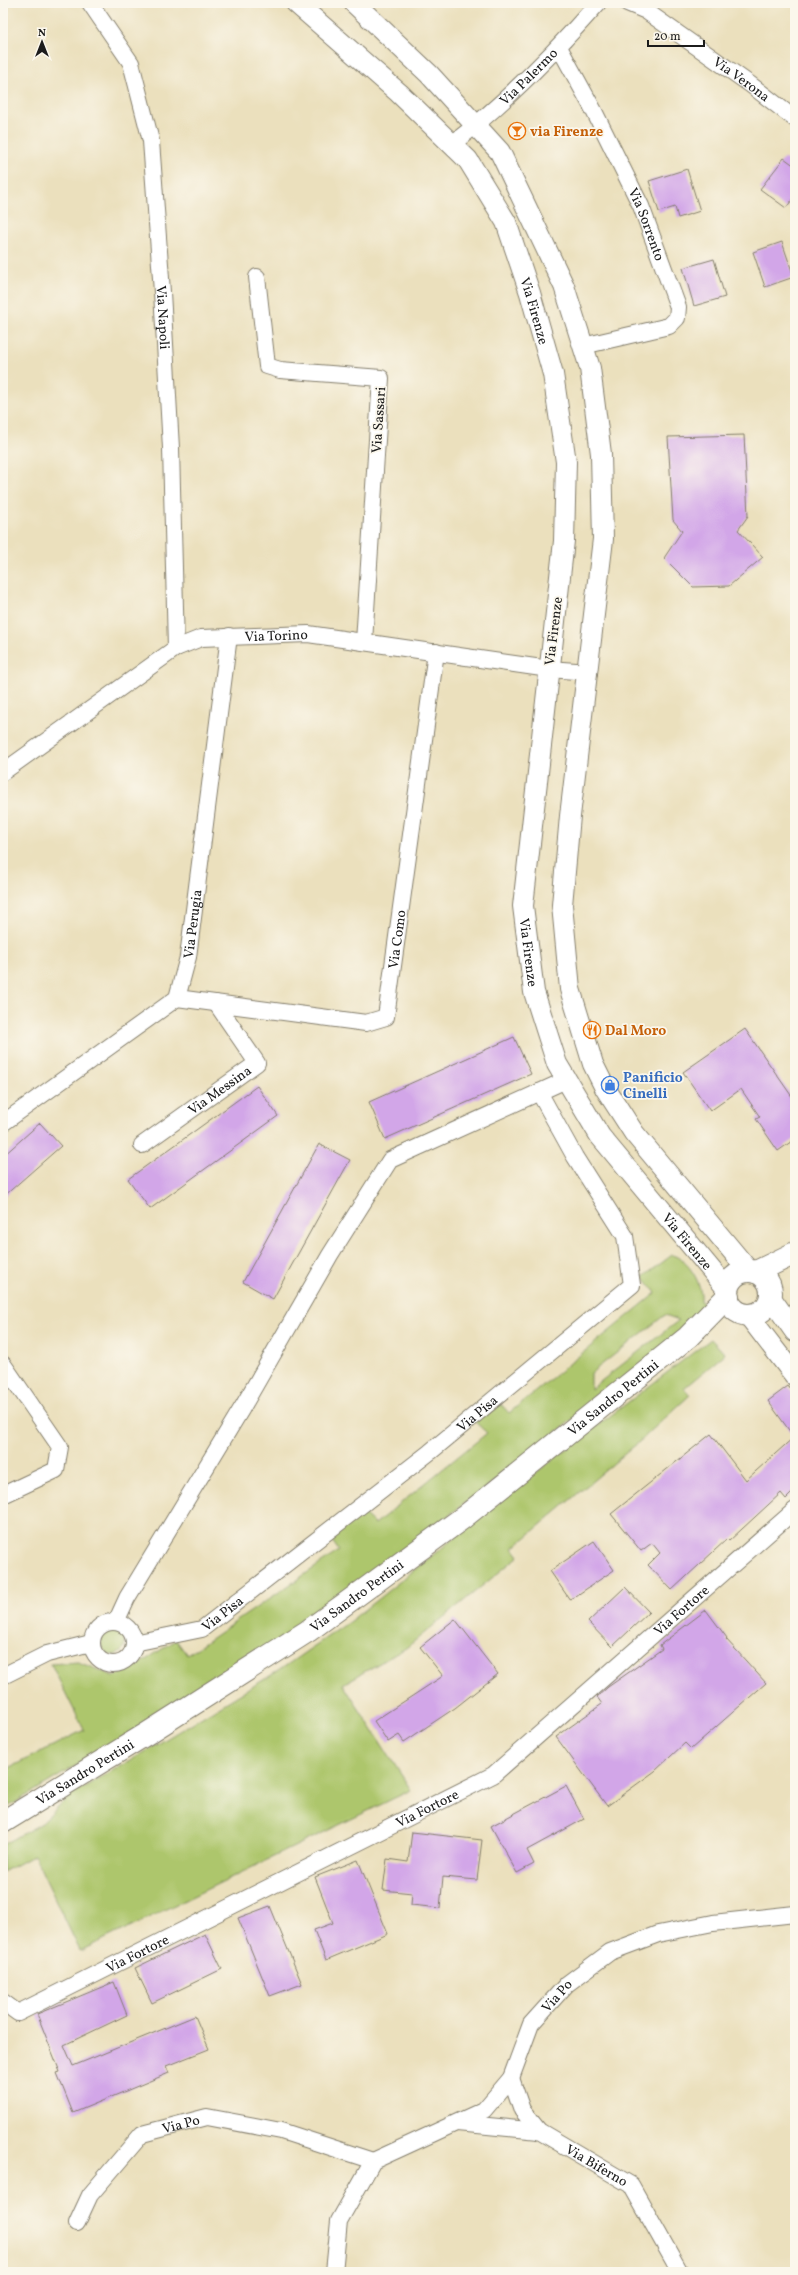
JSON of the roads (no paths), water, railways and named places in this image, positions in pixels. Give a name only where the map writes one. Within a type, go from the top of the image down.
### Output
[{"type":"main road","name":"Via Sandro Pertini","points":[[3,1822],[148,1733],[308,1631],[464,1518],[688,1337],[728,1293],[735,1276],[752,1271],[795,1253]]},
{"type":"main road","name":"Via Sandro Pertini","points":[[688,1337],[745,1314],[762,1310],[771,1295],[795,1264]]},
{"type":"main road","points":[[752,1271],[766,1279],[771,1295]]},
{"type":"main road","points":[[728,1293],[732,1307],[745,1314]]},
{"type":"street","name":"Via Napoli","points":[[90,3],[131,64],[151,141],[171,448],[176,648]]},
{"type":"street","name":"Via Firenze","points":[[296,3],[399,93],[468,160],[506,222],[530,293],[553,374],[566,462],[564,541],[523,906],[534,992],[557,1064],[600,1136],[728,1293]]},
{"type":"street","name":"Via Firenze","points":[[354,3],[429,74],[500,152],[564,286],[590,368],[601,454],[603,539],[589,672],[570,816],[562,905],[570,989],[593,1064],[605,1088],[634,1133],[752,1271]]},
{"type":"street","name":"Via Palermo","points":[[452,144],[476,126],[559,47],[598,3]]},
{"type":"street","name":"Via Verona","points":[[627,3],[646,11],[751,85],[795,119]]},
{"type":"street","name":"Via Sorrento","points":[[559,47],[593,109],[641,206],[678,307],[677,318],[669,326],[583,346]]},
{"type":"street","name":"Via Sassari","points":[[257,277],[267,366],[280,370],[381,378],[364,642]]},
{"type":"street","name":"Via Torino","points":[[3,772],[176,648],[201,638],[308,634],[549,669],[589,672]]},
{"type":"street","name":"Via Perugia","points":[[177,998],[188,957],[229,636]]},
{"type":"street","name":"Via Como","points":[[177,998],[366,1023],[386,1017],[436,652]]},
{"type":"street","points":[[3,1123],[177,998]]},
{"type":"street","name":"Via Messina","points":[[142,1145],[257,1063],[216,1003]]},
{"type":"street","points":[[116,1622],[127,1598],[242,1408],[330,1254],[390,1160],[566,1080]]},
{"type":"street","name":"Via Pisa","points":[[134,1643],[202,1629],[430,1452],[632,1285],[625,1236],[575,1157],[540,1092]]},
{"type":"street","points":[[771,1295],[795,1332]]},
{"type":"street","points":[[745,1314],[795,1376]]},
{"type":"street","points":[[3,1364],[60,1447],[56,1470],[3,1495]]},
{"type":"street","name":"Via Fortore","points":[[3,2002],[18,2013],[493,1775],[795,1510]]},
{"type":"street","points":[[116,1622],[129,1630],[134,1643],[129,1657],[124,1662],[109,1664],[96,1657],[91,1643],[93,1636],[102,1625],[116,1622]]},
{"type":"street","points":[[3,1676],[47,1654],[91,1643]]},
{"type":"street","name":"Via Po","points":[[77,2223],[90,2195],[142,2134],[207,2117],[281,2131],[373,2161],[484,2110],[511,2078],[531,2024],[567,1984],[610,1952],[658,1934],[713,1923],[795,1914]]},
{"type":"street","name":"Via Biferno","points":[[511,2078],[522,2110],[539,2131],[631,2185],[680,2272]]},
{"type":"street","name":"Via Biferno","points":[[457,2123],[539,2131]]},
{"type":"street","points":[[334,2272],[339,2221],[373,2161]]},
{"type":"place","name":"via Firenze","points":[[517,131]]},
{"type":"place","name":"Dal Moro","points":[[592,1030]]},
{"type":"place","name":"Panificio Cinelli","points":[[610,1085]]}]
